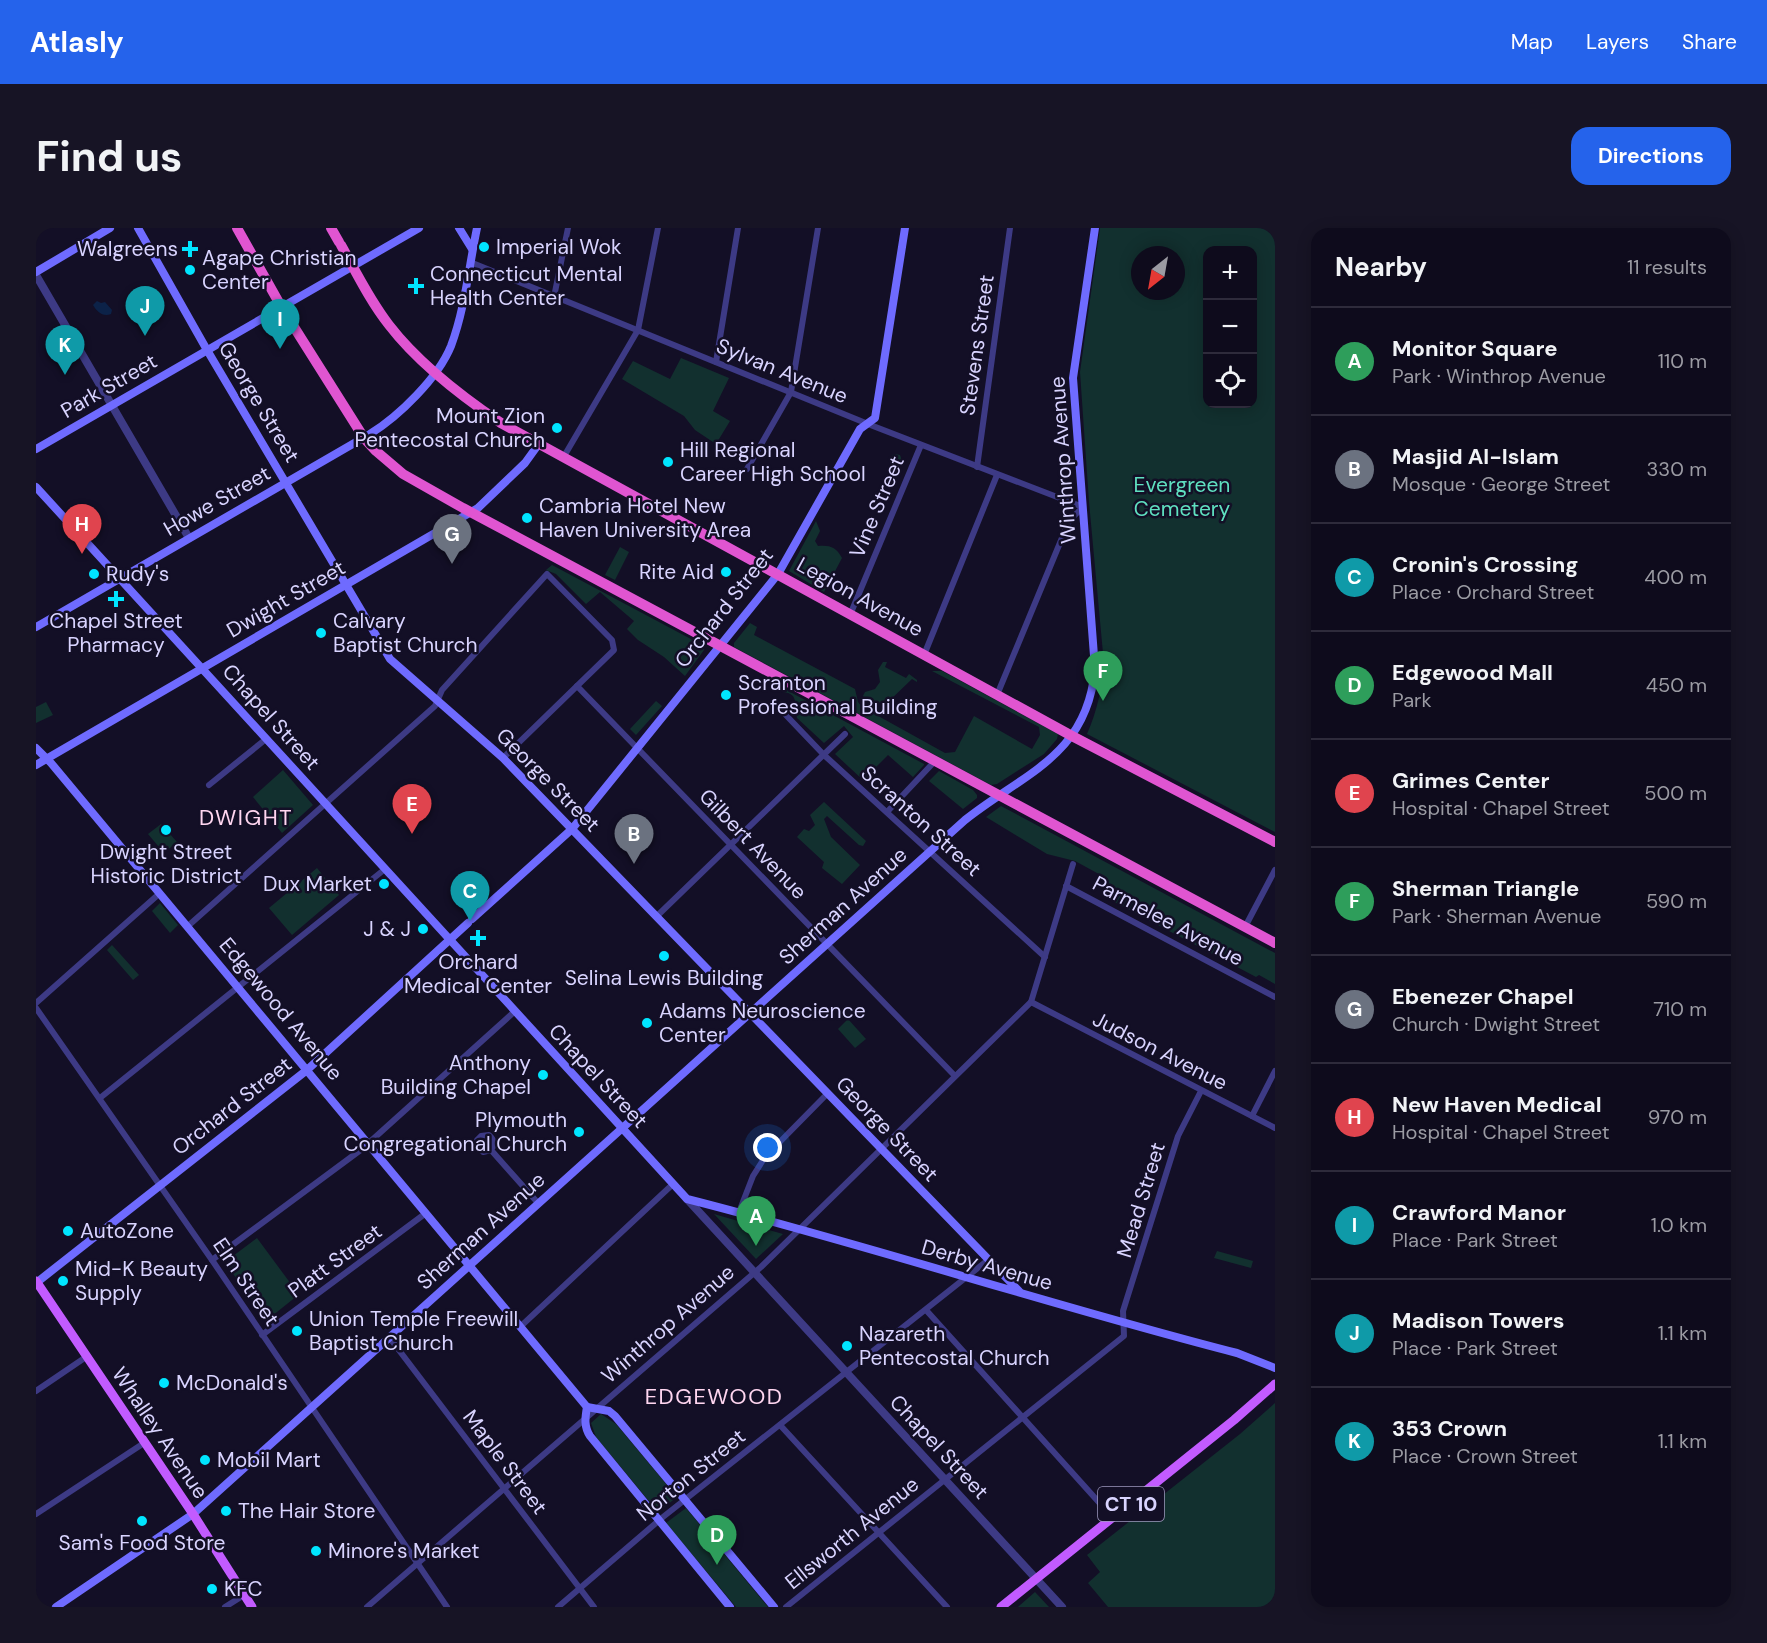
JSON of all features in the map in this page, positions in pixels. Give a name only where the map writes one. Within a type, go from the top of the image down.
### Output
[{"type":"highway","points":[[237,228],[282,308],[364,438],[403,474],[1275,943]]},
{"type":"highway","name":"Legion Avenue","points":[[331,228],[389,325],[435,372],[482,410],[538,445],[1072,736],[1275,842]]},
{"type":"main road","points":[[36,273],[110,228]]},
{"type":"main road","name":"George Street","points":[[138,228],[207,350],[390,659],[503,758],[1020,1293]]},
{"type":"main road","name":"Park Street","points":[[36,449],[419,228]]},
{"type":"main road","points":[[459,228],[472,249]]},
{"type":"main road","name":"Howe Street","points":[[36,627],[121,580],[189,538],[364,438],[387,422],[417,394],[444,361],[457,328],[477,228]]},
{"type":"main road","name":"Orchard Street","points":[[36,1282],[308,1070],[572,829],[778,574],[860,429],[875,418],[905,228]]},
{"type":"main road","name":"Winthrop Avenue","points":[[1095,228],[1073,378],[1095,655]]},
{"type":"main road","name":"Dwight Street","points":[[36,765],[471,512],[491,498],[528,460],[538,445]]},
{"type":"main road","name":"Chapel Street","points":[[36,487],[687,1199]]},
{"type":"main road","name":"Sherman Avenue","points":[[56,1607],[193,1514],[965,820],[1056,755],[1072,736],[1090,701],[1094,684],[1095,655]]},
{"type":"main road","name":"Edgewood Avenue","points":[[36,748],[47,758],[188,926],[587,1407]]},
{"type":"main road","name":"Derby Avenue","points":[[687,1199],[1237,1353],[1275,1368]]},
{"type":"main road","name":"Whalley Avenue","points":[[36,1282],[193,1514],[252,1607]]},
{"type":"main road","name":"CT 10","points":[[1001,1607],[1234,1420],[1275,1384]]},
{"type":"main road","points":[[730,1607],[590,1436],[586,1430],[587,1407],[609,1411],[615,1416],[774,1607]]},
{"type":"street","points":[[555,297],[568,228]]},
{"type":"street","points":[[563,458],[638,330],[658,228]]},
{"type":"street","points":[[716,362],[738,228]]},
{"type":"street","points":[[747,469],[791,392],[819,228]]},
{"type":"street","name":"Stevens Street","points":[[977,467],[1010,228]]},
{"type":"street","name":"Sylvan Avenue","points":[[470,262],[921,445],[1083,507]]},
{"type":"street","points":[[36,273],[189,538]]},
{"type":"street","name":"Vine Street","points":[[850,615],[921,445]]},
{"type":"street","points":[[924,655],[997,475]]},
{"type":"street","points":[[997,695],[1069,521],[1083,507]]},
{"type":"street","points":[[188,926],[435,706],[442,690],[547,574],[612,640],[614,651],[503,758]]},
{"type":"street","name":"Gilbert Avenue","points":[[577,686],[955,1076]]},
{"type":"street","name":"Scranton Street","points":[[782,705],[782,711],[788,719],[824,754],[1045,957]]},
{"type":"street","points":[[657,916],[845,734]]},
{"type":"street","points":[[210,784],[266,740]]},
{"type":"street","points":[[887,812],[936,761]]},
{"type":"street","name":"Winthrop Avenue","points":[[367,1607],[754,1273],[1031,1002],[1072,864]]},
{"type":"street","points":[[100,1098],[385,869]]},
{"type":"street","points":[[1245,927],[1275,870]]},
{"type":"street","name":"Parmelee Avenue","points":[[1066,886],[1275,997]]},
{"type":"street","points":[[36,1003],[160,893]]},
{"type":"street","name":"Parmelee Avenue","points":[[1254,985],[1275,992]]},
{"type":"street","name":"Judson Avenue","points":[[1031,1002],[1275,1128]]},
{"type":"street","name":"Elm Street","points":[[36,1008],[212,1260],[447,1607]]},
{"type":"street","points":[[212,1260],[368,1143],[514,1012]]},
{"type":"street","points":[[1252,1116],[1275,1071]]},
{"type":"street","name":"Mead Street","points":[[1124,1323],[1123,1311],[1178,1137],[1201,1091]]},
{"type":"street","points":[[739,1212],[753,1176],[765,1157],[828,1093]]},
{"type":"street","points":[[491,1150],[538,1203]]},
{"type":"street","points":[[520,1327],[673,1184]]},
{"type":"street","name":"Chapel Street","points":[[687,1199],[1062,1607]]},
{"type":"street","name":"Platt Street","points":[[262,1335],[426,1213]]},
{"type":"street","name":"Norton Street","points":[[558,1607],[659,1520],[988,1260]]},
{"type":"street","points":[[926,1310],[1113,1518]]},
{"type":"street","name":"Ellsworth Avenue","points":[[786,1607],[1124,1336],[1124,1323]]},
{"type":"street","name":"Maple Street","points":[[390,1337],[594,1607]]},
{"type":"street","points":[[36,1390],[86,1357]]},
{"type":"street","points":[[780,1425],[947,1607]]},
{"type":"street","points":[[36,1514],[144,1443]]},
{"type":"street","points":[[225,1607],[244,1594]]},
{"type":"green space","name":"Evergreen Cemetery","points":[[1100,228],[1275,228],[1275,832],[1087,734],[1094,717],[1104,664],[1080,372]]},
{"type":"green space","points":[[681,358],[729,378],[713,411],[730,421],[716,444],[695,430],[684,416],[622,379],[633,361],[670,379]]},
{"type":"green space","points":[[892,455],[900,455],[902,461],[899,470],[893,473],[889,470]]},
{"type":"green space","points":[[816,521],[820,531],[815,541],[818,546],[832,548],[842,558],[824,592],[789,571]]},
{"type":"green space","points":[[620,547],[629,552],[615,580],[605,575]]},
{"type":"green space","points":[[552,565],[704,646],[704,650],[685,676],[664,657],[638,640],[627,629],[634,621],[600,592],[586,604],[556,574],[546,570]]},
{"type":"green space","points":[[750,623],[757,627],[754,635],[855,689],[858,702],[862,707],[945,753],[955,752],[974,716],[1032,749],[1040,735],[1039,727],[932,671],[942,671],[1058,734],[1057,739],[1044,754],[997,784],[991,785],[734,647],[734,643]]},
{"type":"green space","points":[[883,662],[887,662],[885,667],[906,678],[909,674],[917,680],[917,682],[912,679],[888,702],[891,707],[885,711],[886,706],[877,701],[873,705],[863,696],[865,692],[875,689],[880,682],[878,670]]},
{"type":"green space","points":[[766,679],[924,765],[913,777],[888,755],[863,780],[835,754],[853,737],[844,726],[824,743],[797,718],[793,696],[789,693],[776,692]]},
{"type":"green space","points":[[656,701],[662,706],[636,735],[630,729]]},
{"type":"green space","points":[[46,702],[53,715],[36,723],[36,707]]},
{"type":"green space","points":[[283,770],[313,805],[282,833],[253,797]]},
{"type":"green space","points":[[939,771],[973,790],[977,798],[963,809],[929,781]]},
{"type":"green space","points":[[824,802],[866,841],[863,846],[859,845],[827,816],[824,819],[831,837],[860,865],[842,884],[822,868],[824,862],[797,837],[804,829],[809,831],[815,825],[810,815]]},
{"type":"green space","points":[[1001,806],[1275,953],[1275,984],[1259,975],[1256,977],[1103,896],[1108,879],[1075,861],[1047,854],[986,817]]},
{"type":"green space","points":[[161,824],[177,842],[164,853],[148,834]]},
{"type":"green space","points":[[317,868],[339,895],[292,935],[269,908]]},
{"type":"green space","points":[[160,903],[178,925],[170,933],[152,911]]},
{"type":"green space","points":[[112,945],[139,975],[133,980],[107,950]]},
{"type":"green space","points":[[848,1019],[866,1039],[855,1048],[838,1029]]},
{"type":"green space","points":[[714,1214],[783,1234],[756,1259]]},
{"type":"green space","points":[[257,1238],[291,1284],[297,1296],[267,1320],[228,1267],[232,1263],[229,1259]]},
{"type":"green space","points":[[1217,1251],[1253,1261],[1251,1268],[1214,1258]]},
{"type":"green space","points":[[1275,1403],[1275,1607],[1108,1607],[1088,1583],[1100,1572],[1087,1555],[1240,1434]]},
{"type":"green space","points":[[601,1414],[616,1424],[677,1497],[658,1512],[596,1437],[591,1423]]},
{"type":"green space","points":[[686,1508],[768,1607],[736,1607],[666,1523]]},
{"type":"green space","points":[[1035,1592],[1049,1607],[1018,1607],[1019,1606]]},
{"type":"water","points":[[97,301],[105,302],[112,310],[111,314],[105,315],[98,312],[93,305]]},
{"type":"place","name":"Imperial Wok","points":[[484,247]]},
{"type":"place","name":"Walgreens","points":[[190,249]]},
{"type":"place","name":"Agape Christian Center","points":[[190,270]]},
{"type":"place","name":"Connecticut Mental Health Center","points":[[416,286]]},
{"type":"place","name":"Madison Towers","points":[[145,336]]},
{"type":"place","name":"Crawford Manor","points":[[280,349]]},
{"type":"place","name":"353 Crown","points":[[65,375]]},
{"type":"place","name":"Mount Zion Pentecostal Church","points":[[557,428]]},
{"type":"place","name":"Hill Regional Career High School","points":[[668,462]]},
{"type":"place","name":"Cambria Hotel New Haven University Area","points":[[527,518]]},
{"type":"place","name":"New Haven Medical","points":[[82,554]]},
{"type":"place","name":"Ebenezer Chapel","points":[[452,564]]},
{"type":"place","name":"Rite Aid","points":[[726,572]]},
{"type":"place","name":"Rudy's","points":[[94,574]]},
{"type":"place","name":"Chapel Street Pharmacy","points":[[116,599]]},
{"type":"place","name":"Calvary Baptist Church","points":[[321,633]]},
{"type":"place","name":"Scranton Professional Building","points":[[726,695]]},
{"type":"place","name":"Sherman Triangle","points":[[1103,701]]},
{"type":"place","name":"Dwight Street Historic District","points":[[166,830]]},
{"type":"place","name":"Grimes Center","points":[[412,834]]},
{"type":"place","name":"Masjid Al-Islam","points":[[634,864]]},
{"type":"place","name":"Dux Market","points":[[384,884]]},
{"type":"place","name":"Cronin's Crossing","points":[[470,921]]},
{"type":"place","name":"J & J","points":[[423,929]]},
{"type":"place","name":"Orchard Medical Center","points":[[478,938]]},
{"type":"place","name":"Selina Lewis Building","points":[[664,956]]},
{"type":"place","name":"Adams Neuroscience Center","points":[[647,1023]]},
{"type":"place","name":"Anthony Building Chapel","points":[[543,1075]]},
{"type":"place","name":"Plymouth Congregational Church","points":[[579,1132]]},
{"type":"place","name":"AutoZone","points":[[68,1231]]},
{"type":"place","name":"Monitor Square","points":[[756,1246]]},
{"type":"place","name":"Mid-K Beauty Supply","points":[[63,1281]]},
{"type":"place","name":"Union Temple Freewill Baptist Church","points":[[297,1331]]},
{"type":"place","name":"Nazareth Pentecostal Church","points":[[847,1346]]},
{"type":"place","name":"McDonald's","points":[[164,1383]]},
{"type":"place","name":"Mobil Mart","points":[[205,1460]]},
{"type":"place","name":"The Hair Store","points":[[226,1511]]},
{"type":"place","name":"Sam's Food Store","points":[[142,1521]]},
{"type":"place","name":"Minore's Market","points":[[316,1551]]},
{"type":"place","name":"Edgewood Mall","points":[[717,1565]]},
{"type":"place","name":"KFC","points":[[212,1589]]},
{"type":"district","name":"DWIGHT","points":[[246,817]]},
{"type":"district","name":"EDGEWOOD","points":[[714,1396]]}]
